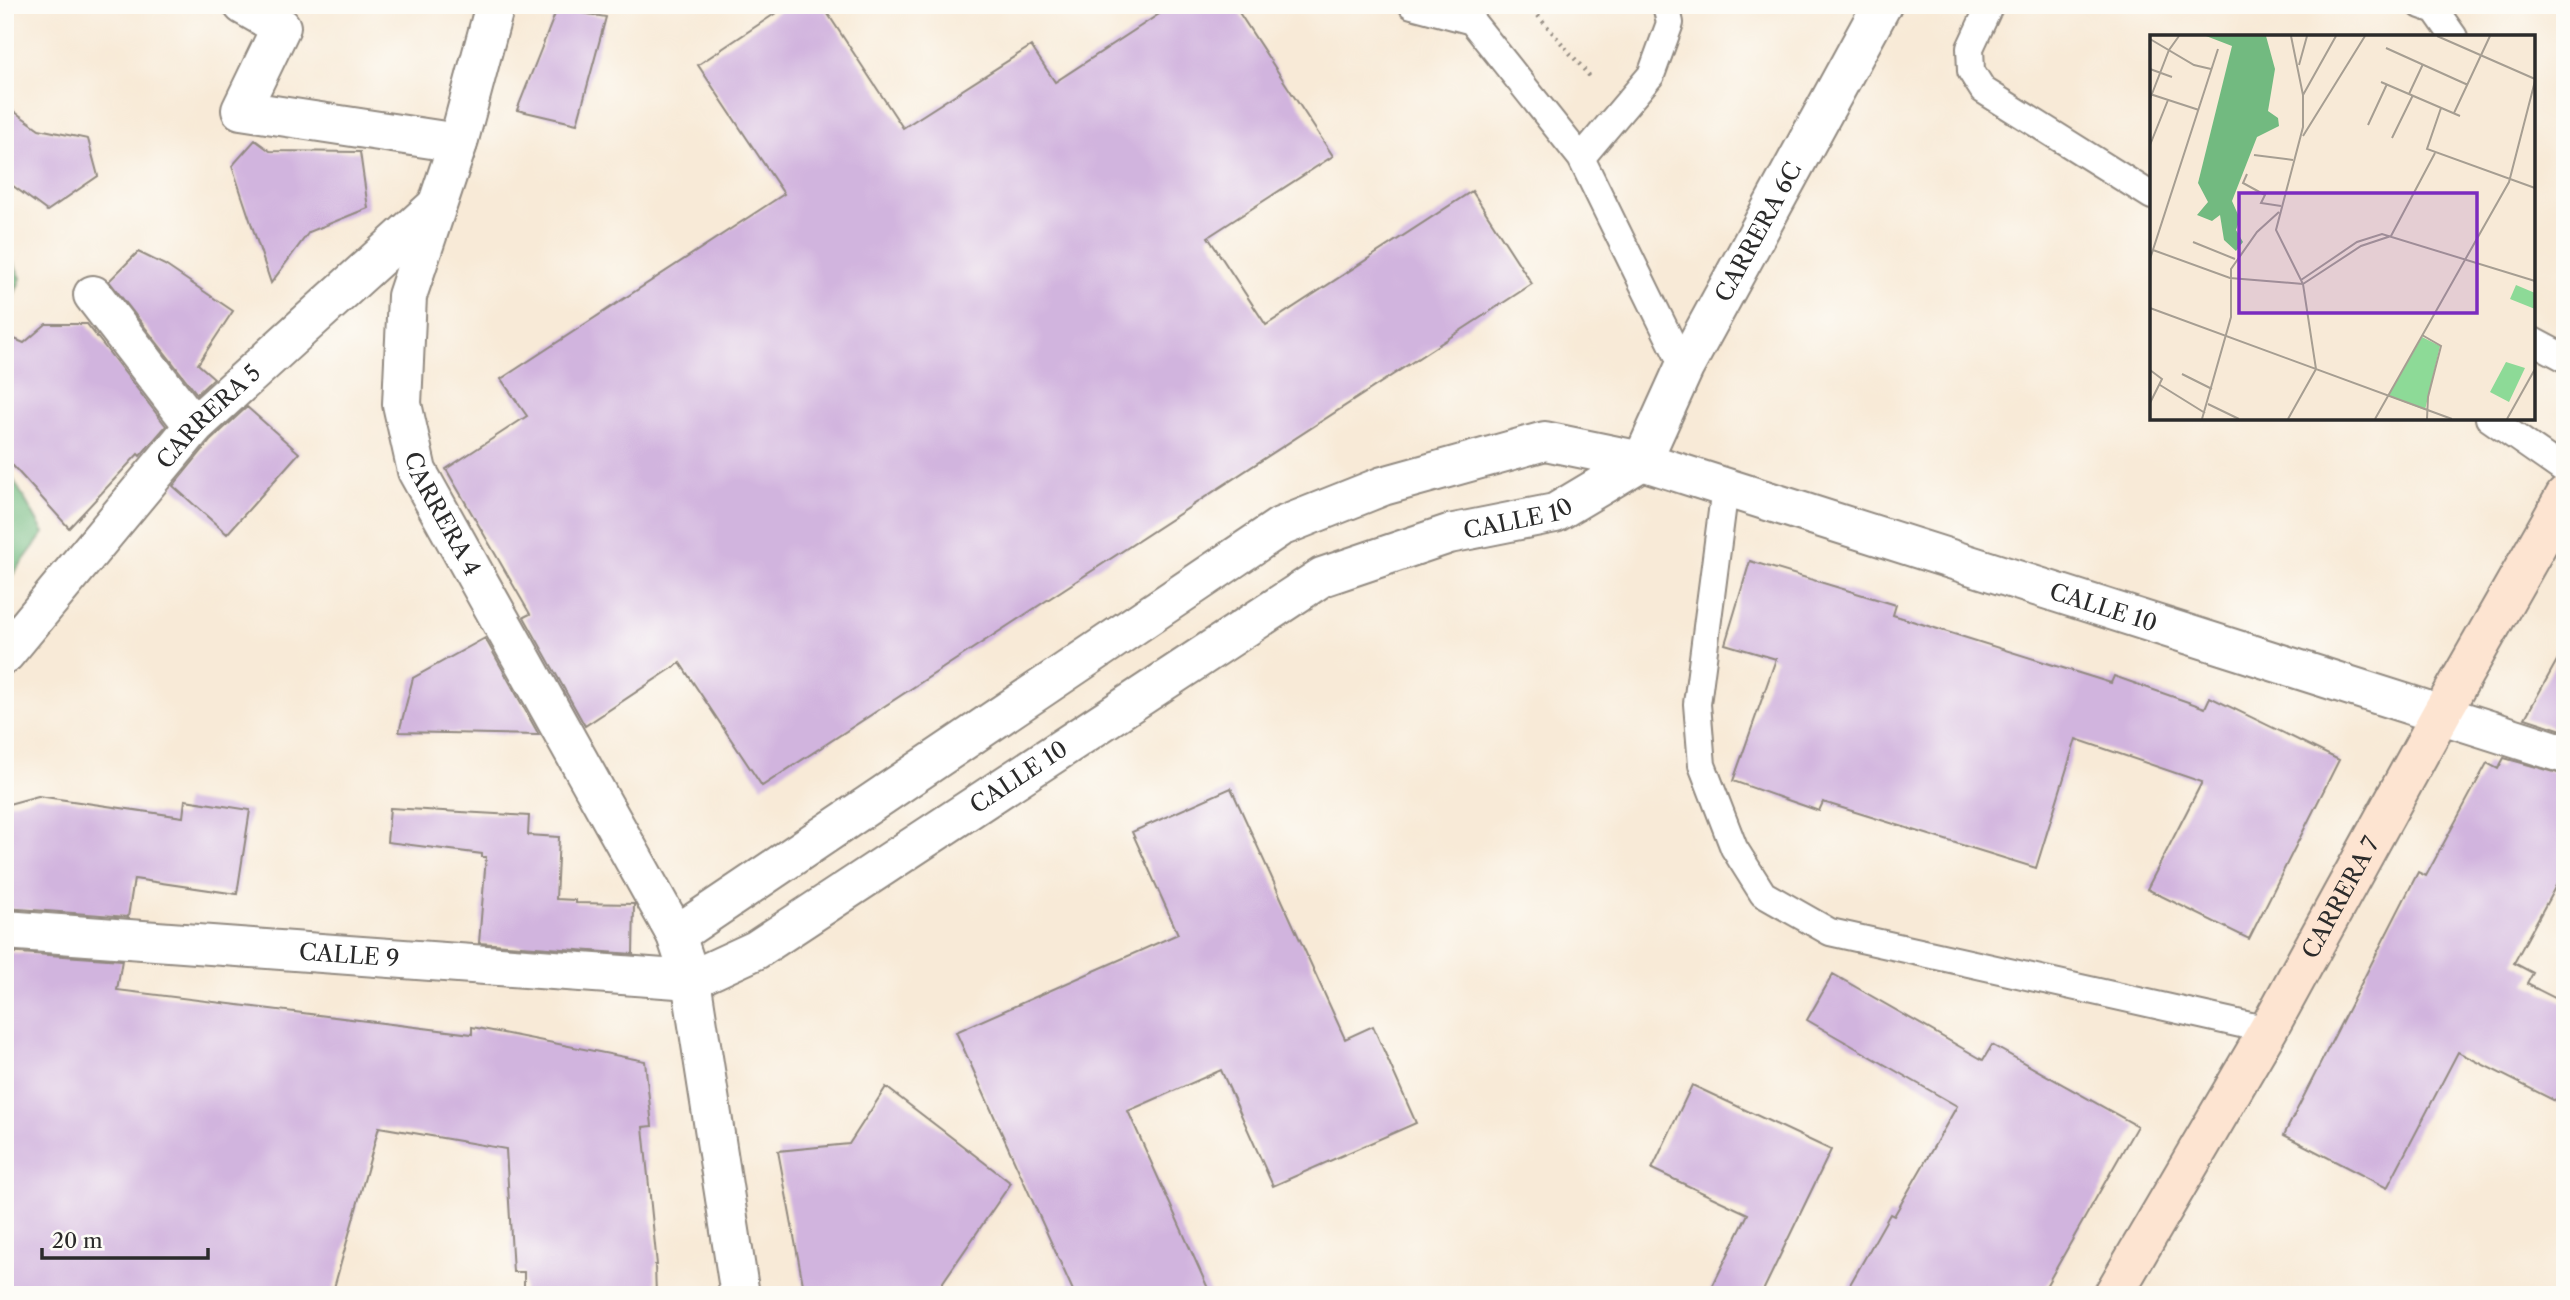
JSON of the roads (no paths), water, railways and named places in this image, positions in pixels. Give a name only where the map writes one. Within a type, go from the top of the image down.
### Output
[{"type":"street","points":[[243,5],[281,27],[241,110],[458,143]]},
{"type":"street","name":"CARRERA 4","points":[[495,5],[458,143],[407,296],[402,404],[417,471],[676,935],[691,980]]},
{"type":"street","name":"CARRERA 6C","points":[[1642,461],[1684,368],[1882,5]]},
{"type":"street","name":"CARRERA 5","points":[[5,654],[194,426],[437,204]]},
{"type":"street","points":[[93,295],[194,426]]},
{"type":"street","name":"CALLE 10","points":[[676,935],[1280,527],[1383,486],[1545,441],[1642,461],[2565,754]]},
{"type":"street","name":"CALLE 10","points":[[691,980],[756,950],[1322,577],[1449,534],[1555,513],[1642,461]]},
{"type":"street","name":"CARRERA 7","points":[[2113,1295],[2267,1030],[2565,496]]},
{"type":"street","name":"CALLE 9","points":[[5,930],[691,980]]},
{"type":"street","points":[[691,980],[740,1295]]},
{"type":"lane","points":[[1412,5],[1465,13],[1581,158],[1684,368]]},
{"type":"lane","points":[[1581,158],[1651,75],[1670,23],[1666,5]]},
{"type":"lane","points":[[1990,5],[1970,48],[1971,71],[1983,90],[2150,195]]},
{"type":"lane","points":[[2421,5],[2435,10],[2453,35]]},
{"type":"lane","points":[[2535,342],[2565,358]]},
{"type":"lane","points":[[2491,420],[2565,471]]},
{"type":"lane","points":[[1725,488],[1697,704],[1702,765],[1734,848],[1763,894],[1830,932],[2267,1030]]}]
